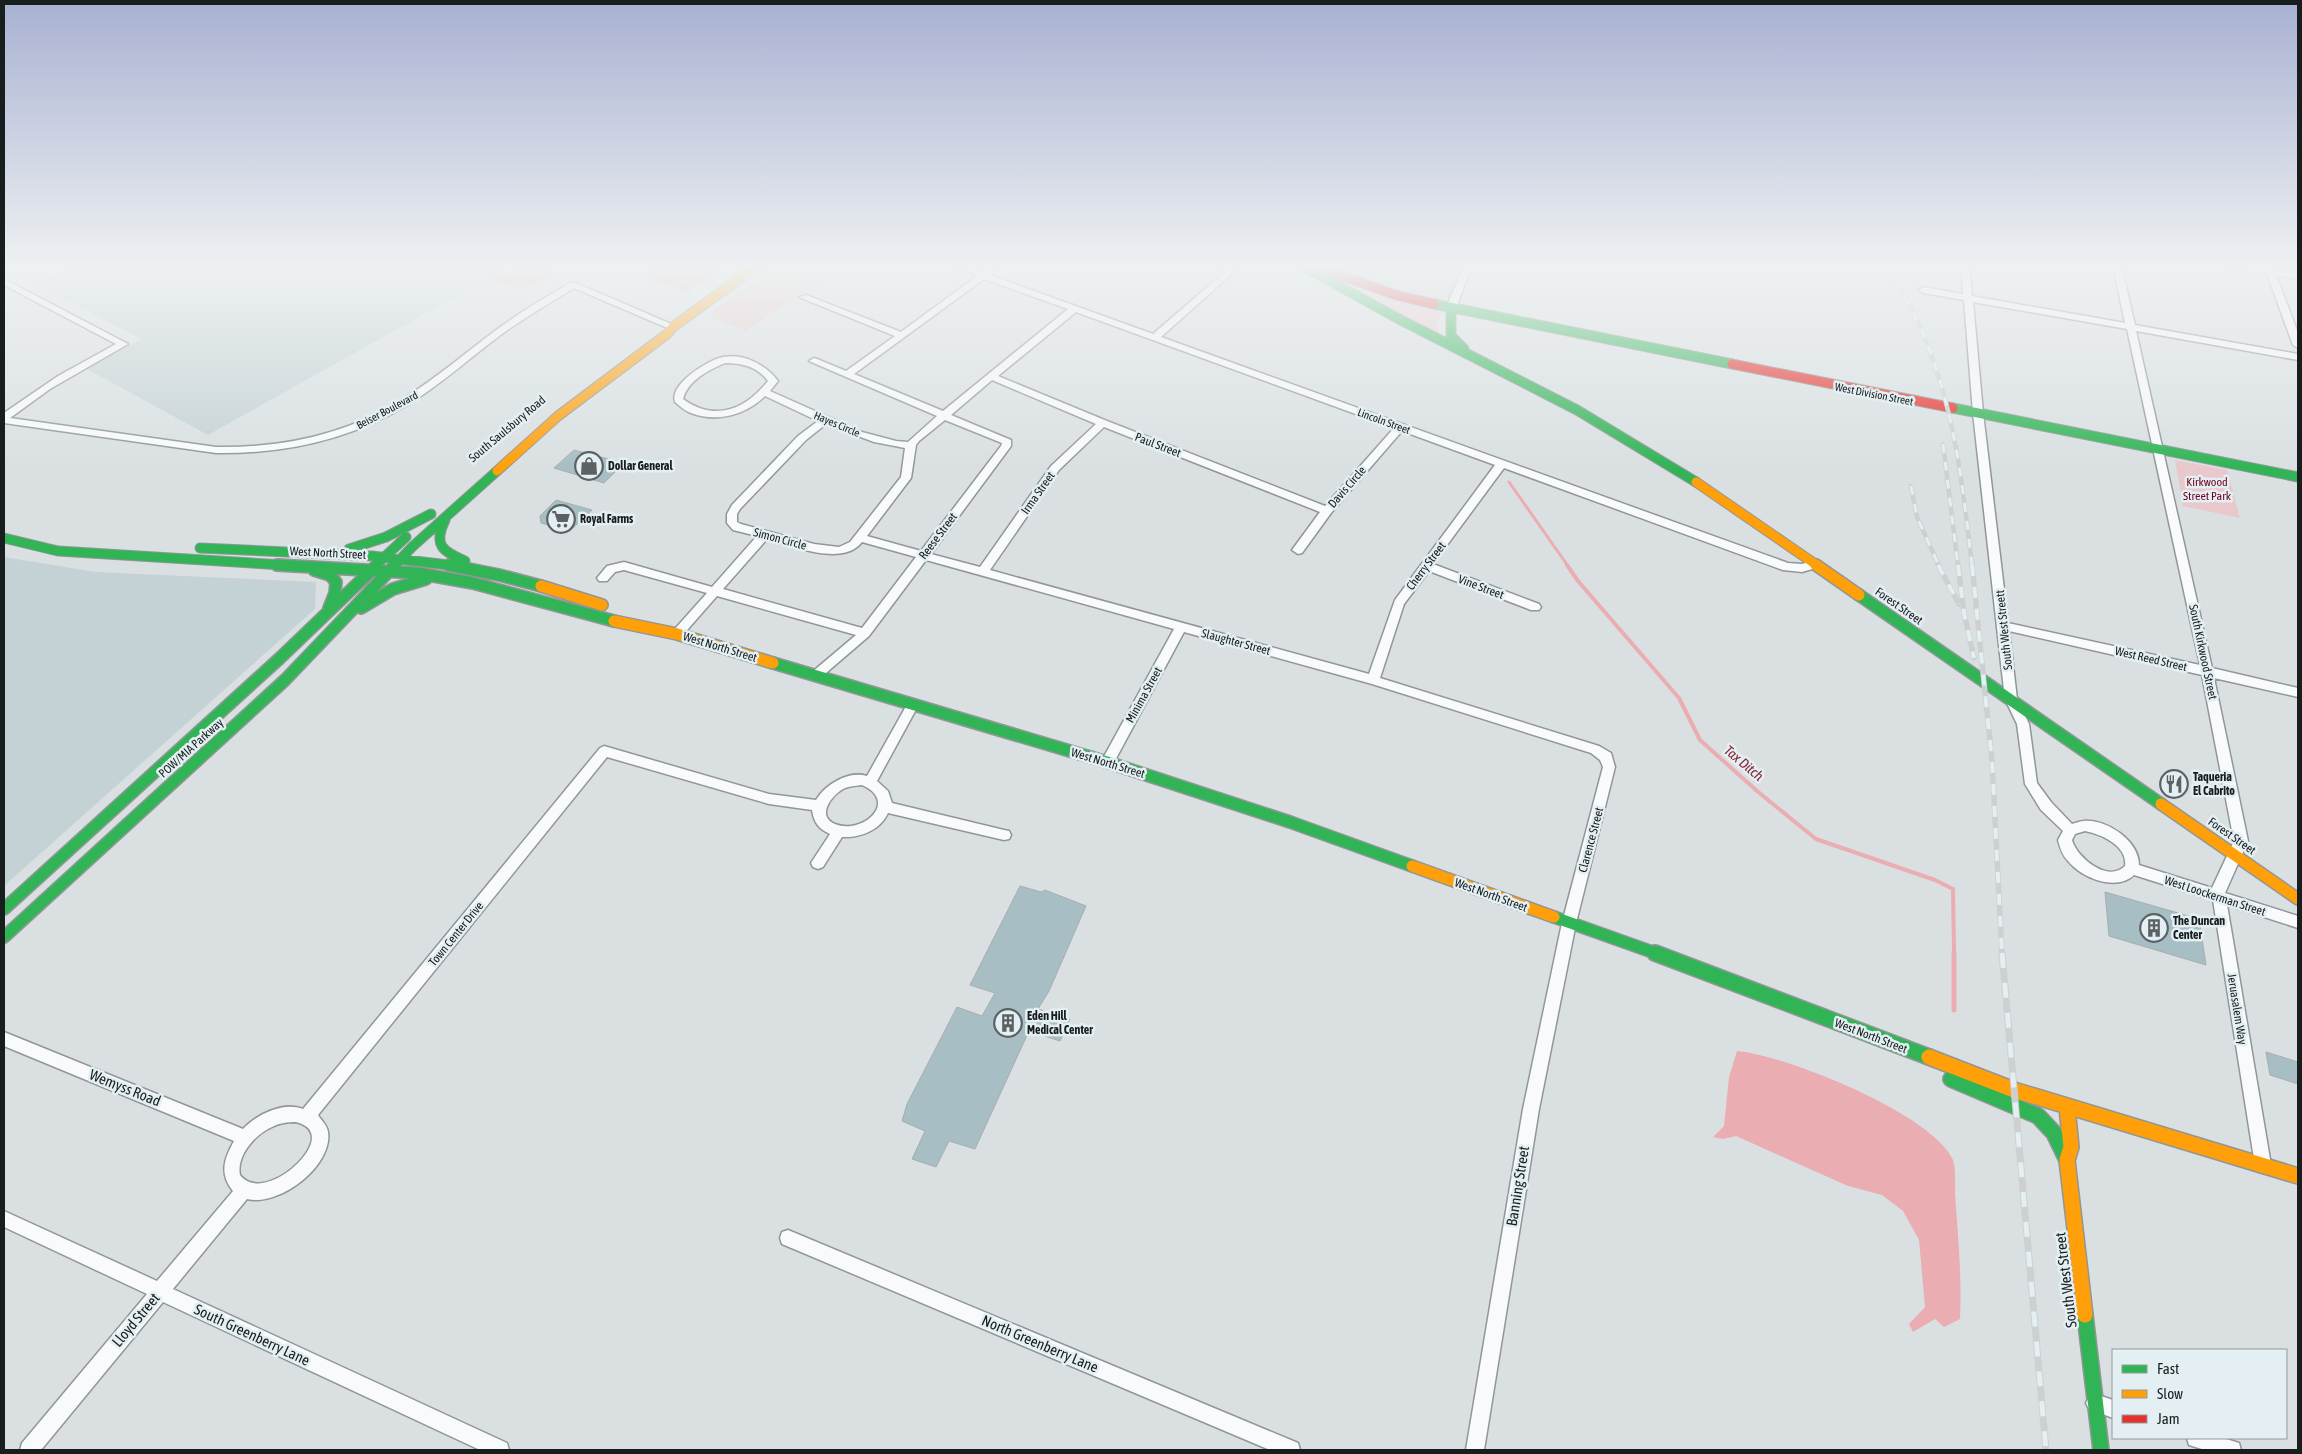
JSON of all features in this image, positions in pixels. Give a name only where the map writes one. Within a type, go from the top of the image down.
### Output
[{"type":"main road","name":"South Saulsbury Road","points":[[504,449],[552,409],[655,333]]},
{"type":"main road","name":"South Saulsbury Road","points":[[388,570],[558,416],[669,333]]},
{"type":"main road","name":"Forest Street","points":[[1427,333],[1624,436],[1710,491],[2011,698],[2298,899]]},
{"type":"main road","name":"Forest Street","points":[[1451,333],[1451,336],[1459,346],[1472,355]]},
{"type":"main road","name":"West Division Street","points":[[1576,333],[2298,477]]},
{"type":"main road","points":[[334,553],[380,539],[435,510],[372,569]]},
{"type":"main road","points":[[449,514],[437,540],[442,551],[503,576]]},
{"type":"main road","name":"West North Street","points":[[4,538],[58,551],[87,554],[388,570],[448,579],[515,594],[646,629],[677,634],[1107,762],[1290,822],[1713,974],[1996,1083],[2067,1107],[2298,1176]]},
{"type":"main road","name":"West North Street","points":[[27,542],[59,540],[124,546],[334,553],[400,558],[461,566],[503,576],[648,618],[677,634]]},
{"type":"main road","points":[[294,565],[326,573],[336,579],[336,594],[327,613]]},
{"type":"main road","name":"POW/MIA Parkway","points":[[4,908],[280,658],[372,569]]},
{"type":"main road","name":"POW/MIA Parkway","points":[[4,937],[285,680],[388,570]]},
{"type":"main road","points":[[340,622],[401,585],[421,579],[448,579]]},
{"type":"main road","points":[[1848,1027],[1934,1070],[2032,1112],[2054,1133],[2067,1160]]},
{"type":"main road","name":"South West Street","points":[[2067,1107],[2071,1147],[2067,1160],[2102,1450]]},
{"type":"street","points":[[4,419],[52,383],[123,344],[101,333]]},
{"type":"street","name":"Beiser Boulevard","points":[[4,419],[216,450],[236,451],[286,447],[317,440],[360,426],[403,404],[429,387],[500,333]]},
{"type":"street","points":[[895,333],[901,335]]},
{"type":"street","points":[[848,374],[904,333]]},
{"type":"street","points":[[911,445],[914,439],[1043,333]]},
{"type":"street","name":"Lincoln Street","points":[[1143,333],[1787,567],[1802,568],[1815,564]]},
{"type":"street","points":[[1155,337],[1160,333]]},
{"type":"street","name":"South West Streett","points":[[1971,333],[1978,413],[2011,698],[2023,724],[2031,784],[2046,806],[2070,830]]},
{"type":"street","name":"South Kirkwood Street","points":[[2133,333],[2208,672],[2241,841],[2239,848],[2233,854]]},
{"type":"street","points":[[2164,333],[2298,357]]},
{"type":"street","points":[[2294,333],[2298,345]]},
{"type":"street","points":[[724,360],[738,360],[768,373],[774,381],[766,392],[746,407],[727,415],[693,411],[678,400],[678,393],[685,385],[714,364],[724,360]]},
{"type":"street","name":"Reese Street","points":[[814,361],[1007,442],[1006,446],[924,556],[864,633],[816,676]]},
{"type":"street","name":"Paul Street","points":[[990,376],[1102,423],[1327,511]]},
{"type":"street","name":"Hayes Circle","points":[[766,392],[870,438],[892,445],[911,445]]},
{"type":"street","name":"Simon Circle","points":[[827,419],[802,438],[736,507],[732,514],[732,523],[737,527],[814,548],[840,551],[854,545],[906,478],[911,445]]},
{"type":"street","name":"Irma Street","points":[[983,571],[1055,468],[1102,423]]},
{"type":"street","name":"Davis Circle","points":[[1298,550],[1327,511],[1400,427]]},
{"type":"street","name":"Cherry Street","points":[[1373,680],[1399,603],[1502,463]]},
{"type":"street","points":[[677,634],[764,535]]},
{"type":"street","name":"Slaughter Street","points":[[861,538],[1373,680],[1595,749],[1606,757]]},
{"type":"street","points":[[603,578],[611,569],[624,566],[864,633]]},
{"type":"street","name":"Vine Street","points":[[1426,566],[1535,607]]},
{"type":"street","name":"West Reed Street","points":[[2004,626],[2298,692]]},
{"type":"street","name":"Minima Street","points":[[1107,762],[1181,627]]},
{"type":"street","points":[[870,782],[913,704]]},
{"type":"street","name":"Town Center Drive","points":[[307,1116],[604,751],[769,800],[820,806]]},
{"type":"street","name":"Clarence Street","points":[[1569,923],[1610,767],[1606,757]]},
{"type":"street","points":[[855,780],[870,782],[876,785],[884,795],[885,807],[878,820],[865,829],[848,832],[839,831],[824,822],[819,812],[826,794],[839,784],[855,780]]},
{"type":"street","points":[[885,807],[1004,835]]},
{"type":"street","points":[[2085,826],[2108,832],[2128,850],[2132,858],[2131,868],[2126,874],[2118,876],[2107,876],[2090,870],[2076,861],[2068,851],[2065,840],[2070,830],[2085,826]]},
{"type":"street","points":[[818,863],[839,831]]},
{"type":"street","name":"Jeruasalem Way","points":[[2233,854],[2218,890],[2263,1165]]},
{"type":"street","name":"West Loockerman Street","points":[[2131,868],[2298,922]]},
{"type":"street","name":"Banning Street","points":[[1475,1450],[1528,1126],[1569,923]]},
{"type":"street","name":"Wemyss Road","points":[[4,1039],[245,1138]]},
{"type":"street","points":[[296,1114],[307,1116],[315,1122],[319,1131],[320,1142],[316,1155],[308,1167],[283,1186],[269,1192],[255,1193],[244,1190],[236,1183],[232,1174],[232,1162],[245,1138],[257,1127],[283,1115],[296,1114]]},
{"type":"street","name":"Lloyd Street","points":[[29,1450],[244,1190]]},
{"type":"street","name":"South Greenberry Lane","points":[[4,1219],[500,1450]]},
{"type":"street","name":"North Greenberry Lane","points":[[788,1238],[1291,1450]]},
{"type":"street","points":[[2096,1403],[2112,1409]]},
{"type":"street","points":[[2199,1439],[2232,1450]]},
{"type":"shaded area","points":[[129,333],[391,333],[208,435],[85,368],[141,339]]},
{"type":"shaded area","points":[[4,557],[96,572],[316,582],[315,609],[4,886]]},
{"type":"shaded area","points":[[1737,1051],[1788,1063],[1856,1090],[1889,1106],[1918,1124],[1940,1142],[1953,1160],[1955,1168],[1960,1272],[1960,1319],[1944,1327],[1935,1319],[1913,1332],[1909,1324],[1925,1307],[1919,1240],[1903,1211],[1882,1195],[1848,1186],[1736,1136],[1723,1139],[1713,1137],[1724,1126],[1729,1077]]},
{"type":"green space","name":"Kirkwood Street Park","points":[[2175,460],[2227,470],[2240,518],[2183,506]]},
{"type":"building","name":"Dollar General","points":[[574,450],[624,463],[604,483],[554,468]]},
{"type":"building","name":"Royal Farms","points":[[556,500],[592,510],[570,531],[541,523],[540,516]]},
{"type":"building","name":"Eden Hill Medical Center","points":[[1020,886],[1041,892],[1045,890],[1086,906],[1049,991],[1038,1009],[1070,1019],[1060,1041],[1029,1031],[975,1149],[949,1141],[936,1167],[912,1159],[925,1131],[902,1121],[907,1104],[957,1007],[982,1016],[995,993],[970,985]]},
{"type":"building","name":"The Duncan Center","points":[[2105,892],[2199,919],[2206,965],[2109,936]]},
{"type":"building","points":[[2266,1052],[2298,1062],[2298,1084],[2270,1075]]},
{"type":"waterway","name":"Tax Ditch","points":[[1509,482],[1568,566]]},
{"type":"waterway","name":"Tax Ditch","points":[[1567,565],[1578,581],[1679,698],[1700,740],[1757,791],[1816,839],[1935,880],[1953,889],[1954,954]]},
{"type":"waterway","name":"Tax Ditch","points":[[1954,954],[1954,1010]]},
{"type":"railway","points":[[1923,333],[1942,386],[1956,446],[1972,566]]},
{"type":"railway","points":[[1943,444],[1958,566]]},
{"type":"railway","points":[[1911,486],[1917,517],[1939,566]]},
{"type":"railway","points":[[1938,565],[1959,604]]},
{"type":"railway","points":[[1958,565],[1964,613],[1974,658]]},
{"type":"railway","points":[[1972,565],[1992,761],[2002,954]]},
{"type":"railway","points":[[2002,953],[2046,1450]]},
{"type":"traffic: fast","points":[[1427,333],[1577,410],[1629,439],[1696,482]]},
{"type":"traffic: fast","points":[[1451,333],[1451,336],[1464,349]]},
{"type":"traffic: fast","points":[[1577,333],[1732,364]]},
{"type":"traffic: fast","points":[[1953,408],[2298,477]]},
{"type":"traffic: fast","points":[[4,937],[285,680],[412,547],[497,471]]},
{"type":"traffic: fast","points":[[349,549],[386,537],[431,514]]},
{"type":"traffic: fast","points":[[445,520],[439,536],[439,542],[445,551],[465,561]]},
{"type":"traffic: fast","points":[[4,909],[280,658],[406,537]]},
{"type":"traffic: fast","points":[[4,538],[58,551],[116,556],[417,573],[473,583],[614,621]]},
{"type":"traffic: fast","points":[[200,548],[329,553],[415,560],[457,566],[541,586]]},
{"type":"traffic: fast","points":[[314,570],[330,575],[336,582],[335,593],[329,608]]},
{"type":"traffic: fast","points":[[361,608],[393,589],[426,579]]},
{"type":"traffic: fast","points":[[1859,595],[2161,804]]},
{"type":"traffic: fast","points":[[773,663],[1107,762],[1290,822],[1412,866]]},
{"type":"traffic: fast","points":[[1554,917],[1713,974],[1929,1057]]},
{"type":"traffic: fast","points":[[1951,1079],[2038,1116],[2054,1133],[2067,1160]]},
{"type":"traffic: fast","points":[[2085,1315],[2101,1450]]},
{"type":"traffic: slow","points":[[497,471],[558,416],[668,333]]},
{"type":"traffic: slow","points":[[1696,482],[1859,595]]},
{"type":"traffic: slow","points":[[541,586],[602,605]]},
{"type":"traffic: slow","points":[[614,621],[677,634],[773,663]]},
{"type":"traffic: slow","points":[[2161,804],[2298,899]]},
{"type":"traffic: slow","points":[[1412,866],[1554,917]]},
{"type":"traffic: slow","points":[[1929,1057],[2014,1090],[2298,1176]]},
{"type":"traffic: slow","points":[[2067,1107],[2071,1147],[2067,1160],[2085,1315]]},
{"type":"traffic: jam","points":[[1732,364],[1953,408]]},
{"type":"place","name":"Dollar General","points":[[589,466]]},
{"type":"place","name":"Royal Farms","points":[[561,519]]},
{"type":"place","name":"Taqueria El Cabrito","points":[[2174,784]]},
{"type":"place","name":"The Duncan Center","points":[[2154,928]]},
{"type":"place","name":"Eden Hill Medical Center","points":[[1008,1023]]}]
